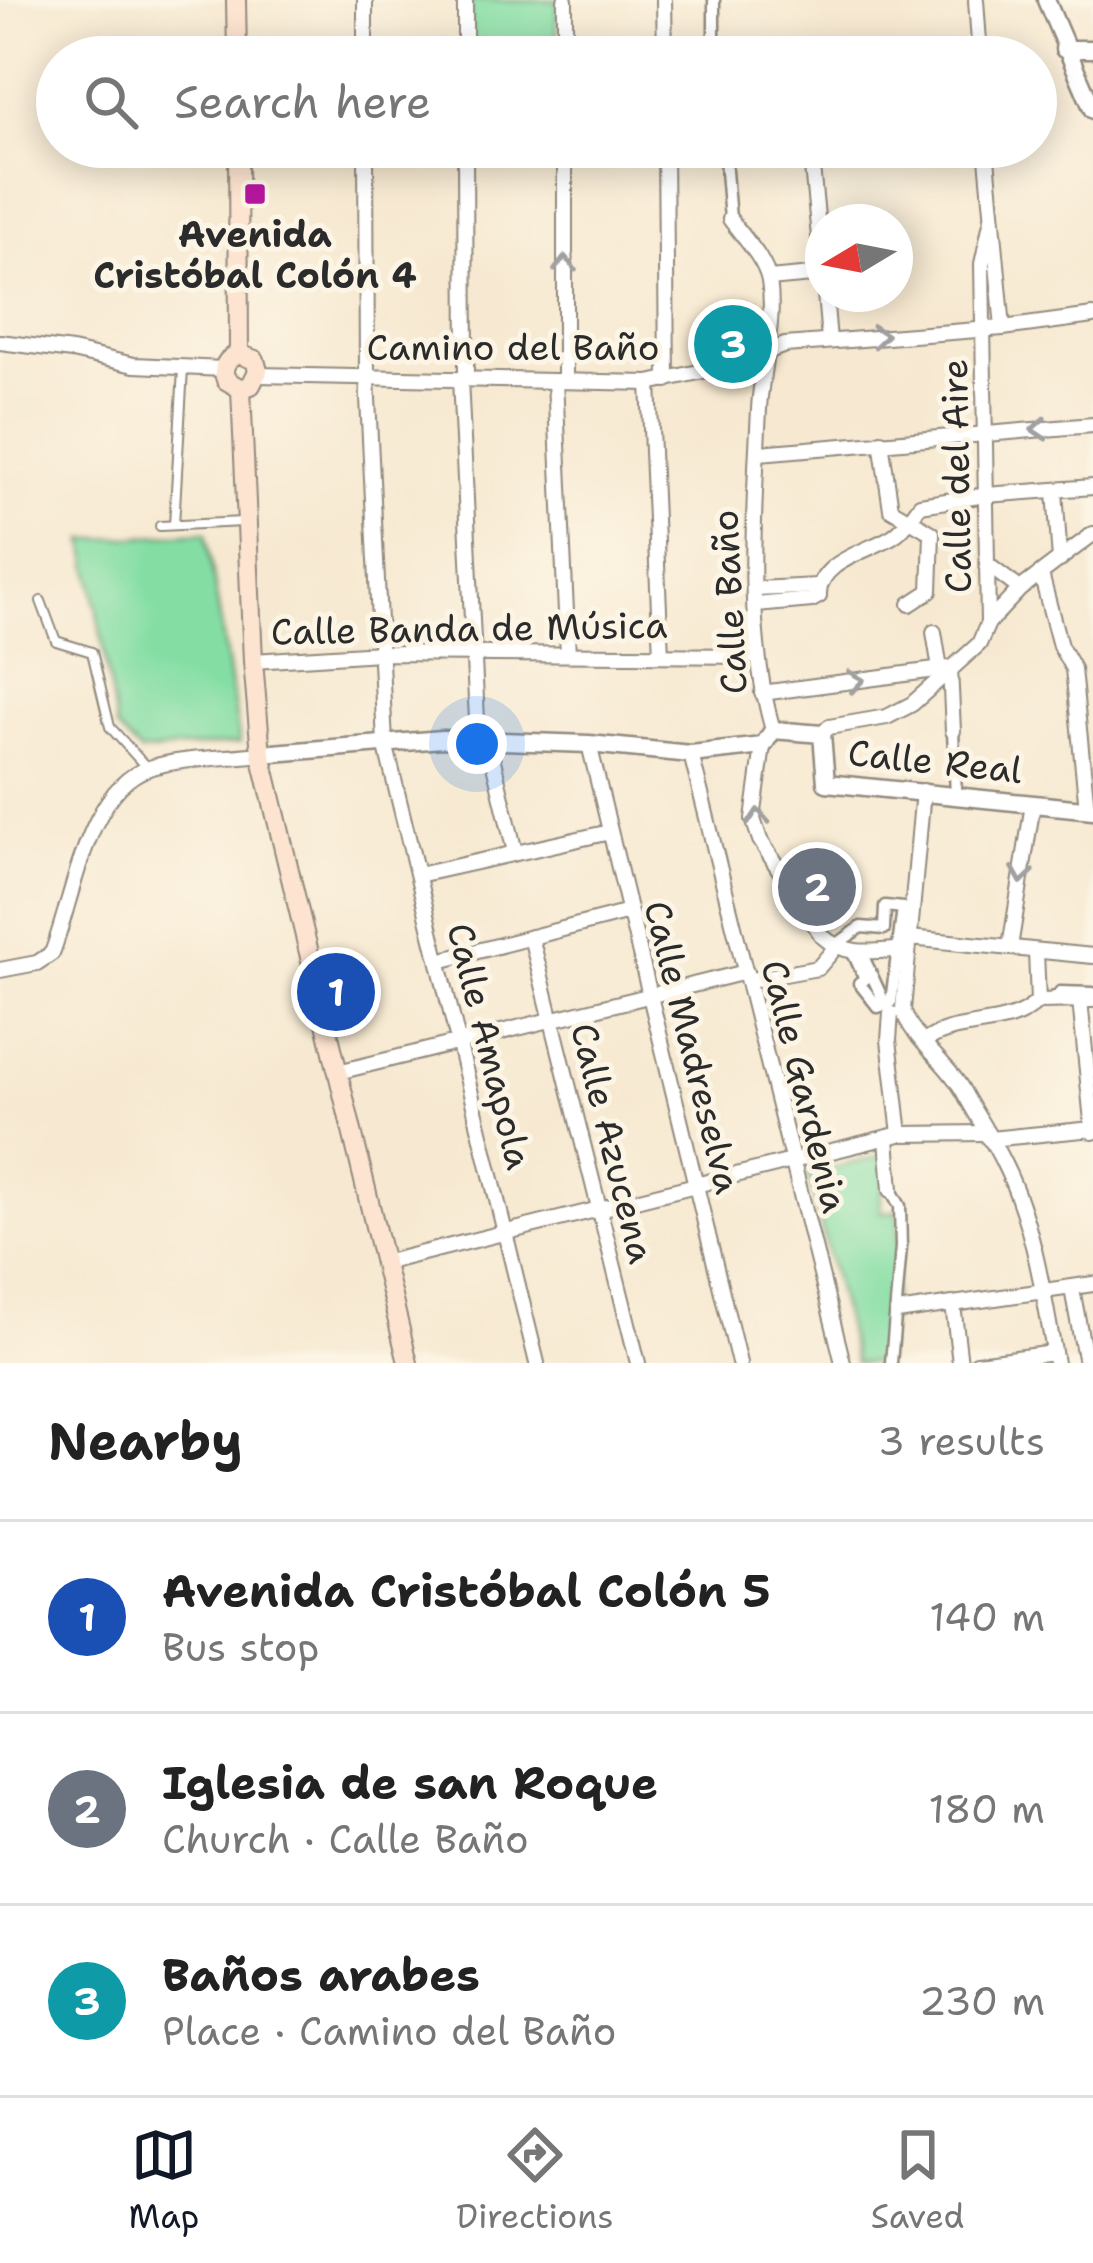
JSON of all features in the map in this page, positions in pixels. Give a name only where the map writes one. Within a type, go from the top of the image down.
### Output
[{"type":"main road","points":[[236,0],[237,36]]},
{"type":"main road","points":[[238,168],[239,354]]},
{"type":"main road","points":[[239,354],[254,360],[258,375],[251,386],[241,389],[226,380],[224,369],[239,354]]},
{"type":"main road","points":[[241,389],[261,754],[408,1363]]},
{"type":"street","points":[[365,0],[365,36]]},
{"type":"street","points":[[465,0],[465,36]]},
{"type":"street","points":[[565,0],[565,36]]},
{"type":"street","points":[[664,0],[664,36]]},
{"type":"street","points":[[714,0],[714,36]]},
{"type":"street","points":[[976,0],[979,36]]},
{"type":"street","points":[[1046,0],[1093,110]]},
{"type":"street","points":[[1064,49],[1093,49]]},
{"type":"street","name":"Calle Amapola","points":[[366,168],[367,377],[386,743],[537,1363]]},
{"type":"street","points":[[465,168],[463,379],[474,653],[483,740],[514,852]]},
{"type":"street","points":[[565,168],[560,381],[568,654]]},
{"type":"street","points":[[665,168],[667,380]]},
{"type":"street","points":[[726,168],[730,219],[769,279],[805,276]]},
{"type":"street","points":[[812,168],[816,204]]},
{"type":"street","points":[[988,168],[1003,328]]},
{"type":"street","name":"Calle del Aire","points":[[988,623],[982,264],[992,218]]},
{"type":"street","name":"Calle Baño","points":[[769,279],[758,453],[756,597],[768,738],[753,819],[760,840],[822,936],[835,948]]},
{"type":"street","points":[[827,312],[829,340]]},
{"type":"street","name":"Camino del Baño","points":[[258,375],[649,383],[736,364],[764,351],[829,340],[1003,328],[1093,316]]},
{"type":"street","points":[[0,342],[134,365],[224,369]]},
{"type":"street","points":[[649,383],[662,655]]},
{"type":"street","points":[[758,453],[1093,425]]},
{"type":"street","points":[[881,441],[891,509],[932,533],[930,591],[910,604]]},
{"type":"street","points":[[756,597],[818,586],[842,562],[898,534],[920,505],[1093,487]]},
{"type":"street","points":[[1054,491],[1060,560]]},
{"type":"street","points":[[0,970],[37,963],[52,953],[83,856],[112,793],[146,768],[386,743],[483,740],[692,754],[768,738],[822,734],[829,727],[887,717],[912,704],[945,669],[979,644],[988,623],[1020,589],[1093,534]]},
{"type":"street","points":[[988,565],[1020,589]]},
{"type":"street","points":[[1041,574],[1060,646],[1073,668],[1086,726],[1090,809]]},
{"type":"street","points":[[934,632],[945,669],[956,795]]},
{"type":"street","name":"Calle Banda de Música","points":[[253,661],[380,653],[758,656]]},
{"type":"street","points":[[762,693],[945,669]]},
{"type":"street","name":"Calle Real","points":[[822,734],[826,783],[1090,809]]},
{"type":"street","name":"Calle Madreselva","points":[[589,744],[739,1363]]},
{"type":"street","name":"Calle Gardenia","points":[[692,754],[843,1363]]},
{"type":"street","points":[[891,1363],[900,1206],[891,1190],[894,1136],[889,1040],[923,791]]},
{"type":"street","points":[[1010,947],[1033,804]]},
{"type":"street","points":[[418,875],[610,832]]},
{"type":"street","points":[[905,945],[903,908],[885,906],[884,928],[861,927],[840,942],[856,952],[865,979],[859,983],[878,1007],[893,1009],[960,1085],[1005,1165],[1027,1222],[1055,1358],[977,1363]]},
{"type":"street","points":[[439,961],[629,912]]},
{"type":"street","name":"Calle Azucena","points":[[531,937],[638,1363]]},
{"type":"street","points":[[338,1072],[650,996],[748,976],[818,968],[835,948],[856,952],[905,945],[1010,947],[1093,957]]},
{"type":"street","points":[[924,1042],[938,1033],[1006,1020],[1031,1009],[1038,1001],[1036,952]]},
{"type":"street","points":[[1088,998],[1060,992],[1060,997],[1048,997],[1041,990],[1041,961],[1046,956],[1093,957]]},
{"type":"street","points":[[1038,1001],[1088,998]]},
{"type":"street","points":[[383,1263],[894,1136],[1008,1137],[1093,1131],[1088,998]]},
{"type":"street","points":[[1005,1165],[1008,1137]]},
{"type":"street","points":[[897,1312],[1093,1284]]},
{"type":"street","points":[[1072,1289],[1085,1363]]},
{"type":"street","points":[[953,1305],[959,1363]]},
{"type":"lane","points":[[174,525],[183,369]]},
{"type":"lane","points":[[160,526],[246,522]]},
{"type":"lane","points":[[41,601],[56,641],[92,652],[110,728],[146,768]]},
{"type":"green space","points":[[470,0],[557,0],[557,36],[470,36]]},
{"type":"green space","points":[[206,532],[240,743],[140,752],[117,729],[85,540]]},
{"type":"green space","points":[[885,1155],[887,1190],[881,1191],[881,1212],[898,1211],[898,1255],[884,1363],[855,1363],[808,1174]]},
{"type":"place","name":"Avenida Cristóbal Colón 4","points":[[255,194]]},
{"type":"place","name":"Baños arabes","points":[[733,344]]},
{"type":"place","name":"Iglesia de san Roque","points":[[817,887]]},
{"type":"place","name":"Avenida Cristóbal Colón 5","points":[[336,992]]}]
